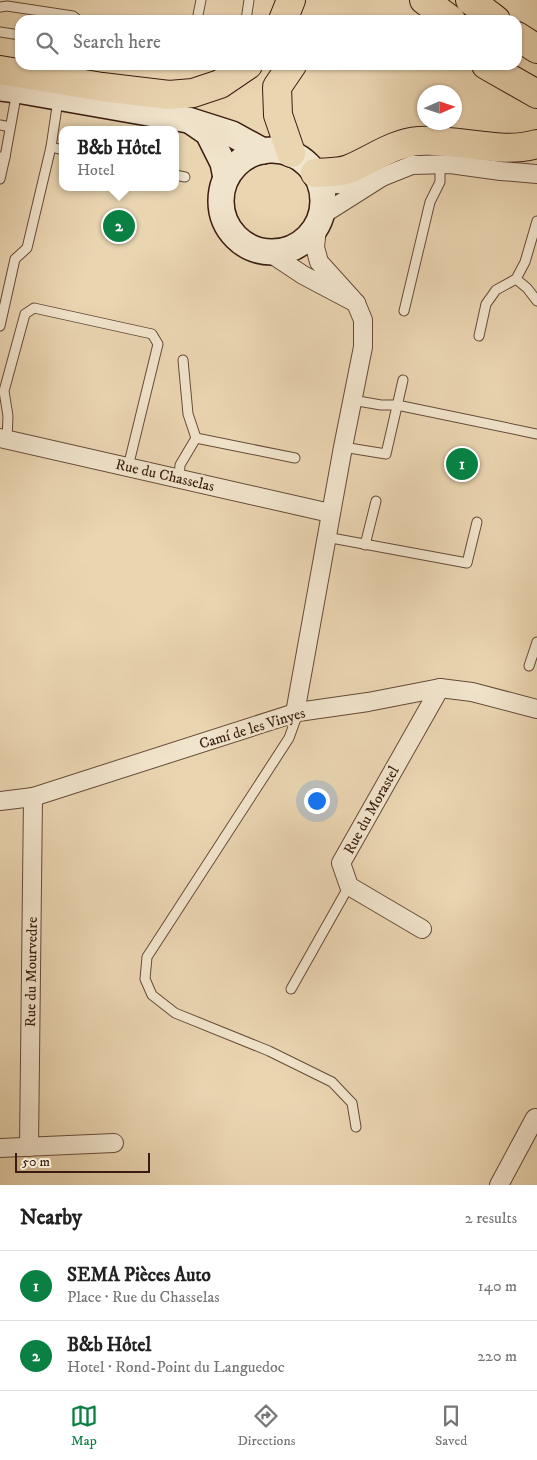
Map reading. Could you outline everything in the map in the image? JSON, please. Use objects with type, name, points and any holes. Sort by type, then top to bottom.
[{"type":"highway","points":[[284,15],[291,0]]},
{"type":"highway","points":[[424,0],[444,15]]},
{"type":"highway","points":[[470,0],[490,15]]},
{"type":"highway","points":[[522,39],[537,49]]},
{"type":"highway","points":[[522,69],[537,79]]},
{"type":"highway","points":[[4,82],[102,87],[169,95],[193,93],[220,84],[241,70]]},
{"type":"highway","points":[[289,70],[277,87],[278,115],[291,153]]},
{"type":"highway","points":[[495,70],[537,94]]},
{"type":"highway","points":[[318,179],[348,169],[382,151],[409,142],[454,142],[512,148],[537,144]]},
{"type":"main road","points":[[4,82],[58,97],[188,120],[232,134],[263,151]]},
{"type":"main road","points":[[188,120],[208,133],[222,163],[226,178]]},
{"type":"main road","points":[[277,150],[291,153],[305,162],[318,179],[324,200],[319,222],[308,239],[297,247],[284,252],[270,253],[254,250],[239,241],[228,228],[222,211],[221,194],[226,178],[236,165],[248,156],[263,151],[277,150]]},
{"type":"street","points":[[318,179],[350,183],[382,177],[412,165],[440,164],[501,172],[537,174]]},
{"type":"street","points":[[297,713],[330,513],[363,347],[363,320],[356,304],[319,262],[315,247],[319,222],[382,177]]},
{"type":"street","points":[[270,253],[303,275],[356,304]]},
{"type":"street","name":"Rue du Chasselas","points":[[4,439],[330,513]]},
{"type":"street","name":"Camí de les Vinyes","points":[[0,801],[33,797],[297,713],[440,688],[472,692],[537,709]]},
{"type":"street","name":"Rue du Morastel","points":[[349,886],[342,863],[440,688]]},
{"type":"street","name":"Rue du Mourvedre","points":[[29,1147],[33,797]]},
{"type":"street","points":[[349,886],[422,929]]},
{"type":"street","points":[[499,1185],[535,1118]]},
{"type":"street","points":[[0,1148],[114,1143]]},
{"type":"lane","points":[[198,15],[201,0]]},
{"type":"lane","points":[[247,15],[249,0]]},
{"type":"lane","points":[[0,7],[7,6],[66,15]]},
{"type":"lane","points":[[0,32],[15,34]]},
{"type":"lane","points":[[0,179],[2,157],[10,127],[4,82]]},
{"type":"lane","points":[[0,326],[15,259],[27,248],[51,147],[58,97]]},
{"type":"lane","points":[[0,125],[10,127]]},
{"type":"lane","points":[[51,147],[59,149]]},
{"type":"lane","points":[[404,311],[430,202],[440,182],[440,164]]},
{"type":"lane","points":[[179,176],[185,177]]},
{"type":"lane","points":[[479,336],[486,304],[496,290],[516,279],[525,262],[537,221]]},
{"type":"lane","points":[[516,279],[527,288],[537,302]]},
{"type":"lane","points":[[4,439],[8,416],[4,391],[25,314],[34,308],[152,334],[158,344],[128,467]]},
{"type":"lane","points":[[179,478],[180,466],[196,438],[188,414],[183,360]]},
{"type":"lane","points":[[343,447],[386,454],[403,380]]},
{"type":"lane","points":[[352,400],[381,405],[397,405],[537,434]]},
{"type":"lane","points":[[196,438],[295,458]]},
{"type":"lane","points":[[365,545],[376,501]]},
{"type":"lane","points":[[326,537],[467,563],[477,522]]},
{"type":"lane","points":[[529,666],[537,642]]},
{"type":"lane","points":[[297,713],[288,738],[147,957],[145,979],[152,995],[176,1014],[269,1050],[332,1082],[352,1103],[356,1127]]},
{"type":"lane","points":[[291,989],[349,886]]},
{"type":"place","name":"B&b Hôtel","points":[[119,226]]},
{"type":"place","name":"SEMA Pièces Auto","points":[[462,464]]}]
